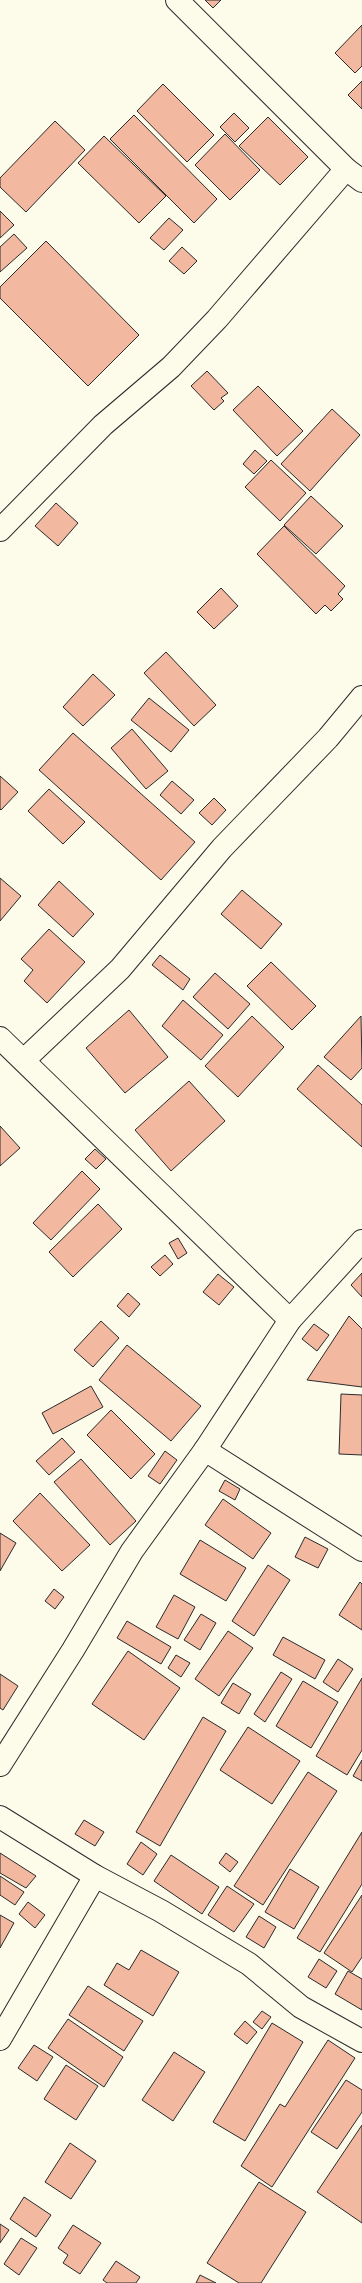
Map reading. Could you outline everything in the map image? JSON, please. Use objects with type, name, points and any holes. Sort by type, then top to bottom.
[{"type":"street","points":[[0,530],[103,425],[171,367],[354,175],[177,0]]},
{"type":"street","points":[[24,1060],[120,969],[222,848],[328,738],[362,697]]},
{"type":"street","points":[[0,1038],[290,1320]]},
{"type":"street","points":[[0,1765],[73,1650],[132,1551],[205,1450],[290,1320],[362,1241]]},
{"type":"street","points":[[205,1450],[362,1550]]},
{"type":"street","points":[[0,1817],[95,1876],[161,1912],[249,1964],[301,2007],[362,2041]]},
{"type":"street","points":[[0,2039],[95,1876]]},
{"type":"building","points":[[205,0],[221,0],[213,8]]},
{"type":"building","points":[[362,25],[362,66],[355,73],[335,53]]},
{"type":"building","points":[[362,81],[362,109],[348,95]]},
{"type":"building","points":[[163,84],[214,135],[187,162],[137,111]]},
{"type":"building","points":[[234,113],[249,128],[235,142],[220,127]]},
{"type":"building","points":[[134,115],[217,199],[194,223],[110,139]]},
{"type":"building","points":[[268,117],[308,157],[280,185],[239,146]]},
{"type":"building","points":[[55,121],[85,150],[26,212],[0,187],[0,178]]},
{"type":"building","points":[[225,134],[260,170],[230,200],[195,165]]},
{"type":"building","points":[[104,136],[166,196],[139,223],[78,163]]},
{"type":"building","points":[[0,211],[14,225],[0,238]]},
{"type":"building","points":[[169,218],[183,230],[164,250],[150,238]]},
{"type":"building","points":[[14,234],[27,248],[0,272],[0,247]]},
{"type":"building","points":[[46,241],[139,335],[88,386],[0,298],[0,287]]},
{"type":"building","points":[[182,247],[197,261],[184,274],[169,261]]},
{"type":"building","points":[[207,371],[228,393],[221,398],[224,401],[214,410],[191,386]]},
{"type":"building","points":[[258,386],[303,431],[277,456],[233,410]]},
{"type":"building","points":[[332,409],[360,435],[310,491],[281,464]]},
{"type":"building","points":[[255,450],[267,461],[254,474],[243,464]]},
{"type":"building","points":[[271,460],[306,493],[280,521],[245,487]]},
{"type":"building","points":[[311,496],[343,526],[316,554],[284,525]]},
{"type":"building","points":[[56,503],[78,523],[58,546],[35,526]]},
{"type":"building","points":[[284,526],[345,586],[338,594],[343,599],[331,611],[325,605],[316,614],[257,554]]},
{"type":"building","points":[[221,588],[238,606],[214,629],[197,612]]},
{"type":"building","points":[[166,652],[216,705],[194,726],[144,673]]},
{"type":"building","points":[[93,674],[115,695],[83,726],[63,707]]},
{"type":"building","points":[[149,698],[189,730],[171,752],[131,720]]},
{"type":"building","points":[[132,729],[168,771],[146,789],[111,748]]},
{"type":"building","points":[[73,733],[195,842],[161,880],[39,770]]},
{"type":"building","points":[[0,776],[18,792],[1,810],[0,809]]},
{"type":"building","points":[[172,781],[194,800],[181,814],[160,795]]},
{"type":"building","points":[[49,789],[85,822],[63,844],[28,811]]},
{"type":"building","points":[[214,798],[226,810],[212,825],[199,813]]},
{"type":"building","points":[[0,878],[21,896],[0,921]]},
{"type":"building","points":[[59,881],[94,914],[73,937],[38,905]]},
{"type":"building","points":[[242,890],[282,924],[261,949],[221,914]]},
{"type":"building","points":[[49,929],[85,962],[47,1003],[24,981],[33,970],[21,959]]},
{"type":"building","points":[[160,955],[190,979],[183,990],[152,965]]},
{"type":"building","points":[[271,962],[316,1006],[292,1030],[247,986]]},
{"type":"building","points":[[215,973],[250,1004],[228,1029],[193,997]]},
{"type":"building","points":[[183,1000],[223,1035],[201,1060],[162,1026]]},
{"type":"building","points":[[129,1010],[168,1057],[125,1093],[86,1048]]},
{"type":"building","points":[[252,1016],[284,1047],[238,1097],[205,1066]]},
{"type":"building","points":[[361,1016],[362,1068],[351,1080],[324,1057]]},
{"type":"building","points":[[318,1065],[362,1105],[362,1147],[297,1089]]},
{"type":"building","points":[[189,1081],[225,1121],[171,1171],[135,1130]]},
{"type":"building","points":[[0,1126],[20,1148],[0,1166]]},
{"type":"building","points":[[95,1149],[106,1159],[96,1169],[85,1159]]},
{"type":"building","points":[[82,1171],[100,1189],[51,1240],[33,1223]]},
{"type":"building","points":[[98,1204],[122,1229],[73,1277],[49,1252]]},
{"type":"building","points":[[178,1238],[187,1253],[178,1259],[169,1243]]},
{"type":"building","points":[[165,1255],[173,1264],[160,1276],[151,1267]]},
{"type":"building","points":[[362,1273],[362,1297],[351,1285]]},
{"type":"building","points":[[218,1274],[234,1287],[219,1305],[203,1292]]},
{"type":"building","points":[[128,1293],[140,1304],[129,1317],[117,1306]]},
{"type":"building","points":[[349,1316],[362,1329],[362,1387],[307,1380]]},
{"type":"building","points":[[101,1321],[119,1338],[93,1367],[74,1350]]},
{"type":"building","points":[[314,1324],[329,1335],[317,1351],[302,1339]]},
{"type":"building","points":[[127,1345],[201,1406],[171,1441],[99,1380]]},
{"type":"building","points":[[91,1386],[103,1407],[53,1434],[42,1413]]},
{"type":"building","points":[[341,1394],[362,1395],[362,1455],[339,1454]]},
{"type":"building","points":[[111,1410],[155,1454],[131,1479],[87,1435]]},
{"type":"building","points":[[62,1438],[75,1452],[49,1475],[36,1461]]},
{"type":"building","points":[[165,1451],[177,1460],[160,1484],[148,1476]]},
{"type":"building","points":[[81,1459],[136,1521],[110,1545],[54,1482]]},
{"type":"building","points":[[225,1480],[240,1489],[235,1500],[219,1491]]},
{"type":"building","points":[[40,1493],[90,1545],[62,1571],[13,1521]]},
{"type":"building","points":[[223,1499],[271,1533],[253,1559],[205,1525]]},
{"type":"building","points":[[0,1533],[16,1543],[0,1571]]},
{"type":"building","points":[[305,1537],[328,1549],[318,1568],[295,1557]]},
{"type":"building","points":[[200,1540],[246,1568],[226,1601],[180,1574]]},
{"type":"building","points":[[268,1565],[290,1580],[254,1636],[232,1621]]},
{"type":"building","points":[[360,1582],[362,1584],[362,1630],[339,1615]]},
{"type":"building","points":[[54,1589],[64,1597],[55,1609],[45,1601]]},
{"type":"building","points":[[174,1595],[195,1607],[178,1639],[156,1627]]},
{"type":"building","points":[[201,1614],[216,1623],[200,1650],[184,1640]]},
{"type":"building","points":[[127,1621],[171,1647],[161,1664],[117,1638]]},
{"type":"building","points":[[228,1631],[253,1648],[219,1696],[195,1679]]},
{"type":"building","points":[[283,1637],[325,1660],[315,1679],[273,1655]]},
{"type":"building","points":[[128,1651],[180,1688],[144,1740],[92,1704]]},
{"type":"building","points":[[176,1655],[190,1663],[181,1677],[168,1668]]},
{"type":"building","points":[[338,1659],[353,1669],[338,1692],[323,1682]]},
{"type":"building","points":[[281,1672],[292,1679],[265,1722],[254,1714]]},
{"type":"building","points":[[0,1674],[18,1686],[3,1710],[0,1708]]},
{"type":"building","points":[[362,1678],[362,1750],[347,1775],[316,1756]]},
{"type":"building","points":[[303,1681],[338,1702],[311,1748],[276,1726]]},
{"type":"building","points":[[233,1683],[251,1694],[239,1714],[221,1703]]},
{"type":"building","points":[[203,1717],[226,1731],[160,1846],[136,1832]]},
{"type":"building","points":[[248,1727],[300,1761],[272,1804],[220,1770]]},
{"type":"building","points":[[362,1760],[362,1781],[353,1776]]},
{"type":"building","points":[[308,1772],[337,1791],[263,1905],[234,1886]]},
{"type":"building","points":[[84,1820],[104,1832],[95,1846],[75,1834]]},
{"type":"building","points":[[362,1832],[362,1884],[320,1952],[297,1938]]},
{"type":"building","points":[[141,1842],[157,1854],[143,1875],[127,1864]]},
{"type":"building","points":[[0,1853],[36,1876],[26,1888],[0,1873]]},
{"type":"building","points":[[226,1853],[238,1862],[230,1872],[219,1863]]},
{"type":"building","points":[[171,1855],[219,1887],[202,1914],[154,1881]]},
{"type":"building","points":[[290,1869],[319,1887],[294,1929],[265,1912]]},
{"type":"building","points":[[0,1876],[24,1892],[15,1905],[0,1895]]},
{"type":"building","points":[[227,1886],[254,1904],[234,1932],[208,1915]]},
{"type":"building","points":[[362,1895],[362,1957],[352,1972],[324,1953]]},
{"type":"building","points":[[28,1902],[45,1915],[35,1928],[19,1914]]},
{"type":"building","points":[[0,1915],[14,1923],[0,1948]]},
{"type":"building","points":[[259,1916],[276,1927],[264,1948],[246,1937]]},
{"type":"building","points":[[141,1950],[179,1972],[153,2016],[104,1985],[117,1963],[129,1970]]},
{"type":"building","points":[[319,1959],[337,1971],[326,1988],[308,1977]]},
{"type":"building","points":[[348,1971],[362,1979],[362,2010],[335,1994]]},
{"type":"building","points":[[88,1986],[143,2021],[124,2051],[69,2015]]},
{"type":"building","points":[[262,2011],[271,2017],[262,2029],[253,2022]]},
{"type":"building","points":[[68,2019],[123,2057],[104,2087],[48,2048]]},
{"type":"building","points":[[245,2021],[257,2032],[247,2044],[234,2034]]},
{"type":"building","points":[[272,2023],[303,2042],[245,2141],[213,2122]]},
{"type":"building","points":[[328,2040],[355,2058],[272,2187],[241,2166],[280,2104],[285,2107]]},
{"type":"building","points":[[34,2045],[53,2057],[37,2081],[18,2068]]},
{"type":"building","points":[[174,2052],[205,2072],[173,2121],[142,2100]]},
{"type":"building","points":[[66,2065],[98,2086],[76,2120],[44,2099]]},
{"type":"building","points":[[346,2080],[362,2090],[362,2112],[337,2149],[311,2132]]},
{"type":"building","points":[[362,2125],[362,2223],[317,2192]]},
{"type":"building","points":[[70,2143],[96,2161],[71,2199],[45,2182]]},
{"type":"building","points":[[259,2182],[306,2212],[261,2283],[239,2283],[207,2263]]},
{"type":"building","points":[[24,2197],[51,2215],[36,2237],[10,2219]]},
{"type":"building","points":[[0,2224],[9,2230],[0,2243]]},
{"type":"building","points":[[73,2225],[101,2243],[80,2274],[63,2263],[68,2255],[58,2248]]},
{"type":"building","points":[[21,2238],[37,2248],[19,2275],[4,2264]]},
{"type":"building","points":[[116,2261],[140,2277],[136,2283],[107,2283],[103,2280]]},
{"type":"building","points":[[200,2275],[216,2283],[196,2283]]}]
